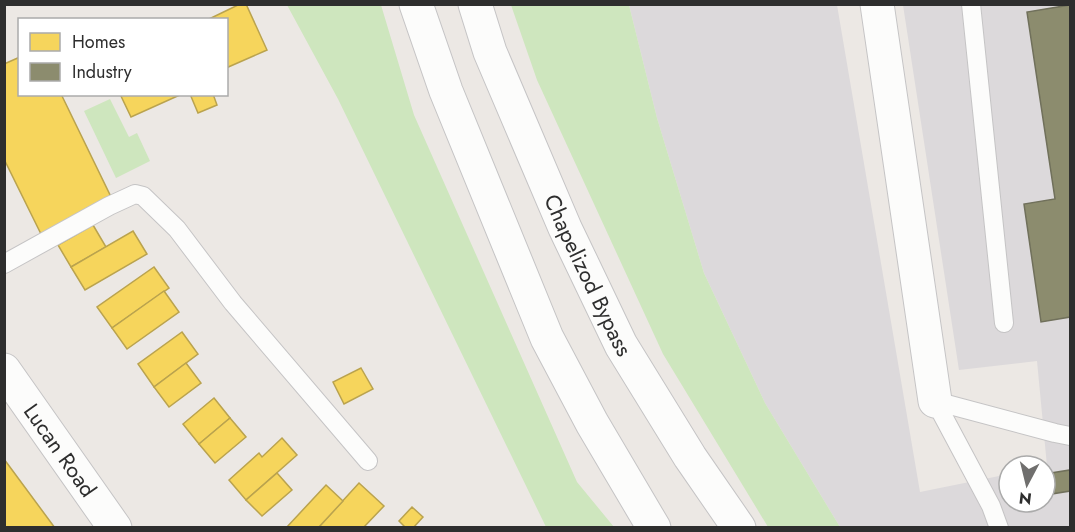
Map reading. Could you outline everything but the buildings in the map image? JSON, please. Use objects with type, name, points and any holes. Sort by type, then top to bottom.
[{"type":"main road","points":[[416,4],[446,91],[547,338],[592,423],[654,528]]},
{"type":"main road","name":"Chapelizod Bypass","points":[[475,4],[490,52],[565,228],[621,345],[690,457],[739,528]]},
{"type":"main road","points":[[877,4],[935,401]]},
{"type":"main road","name":"Lucan Road","points":[[4,370],[116,528]]},
{"type":"lane","points":[[971,4],[1004,322]]},
{"type":"lane","points":[[4,264],[109,206],[135,194],[143,196],[177,229],[233,303],[368,461]]},
{"type":"lane","points":[[935,401],[1071,436]]},
{"type":"lane","points":[[935,401],[992,506],[999,528]]},
{"type":"shaded area","points":[[629,5],[837,5],[920,492],[997,476],[997,514],[1057,514],[1057,454],[1046,454],[1037,361],[959,370],[903,5],[1070,5],[1070,527],[840,527],[765,403],[704,273],[657,118]]},
{"type":"green space","points":[[287,5],[381,5],[414,115],[577,482],[614,527],[546,527],[338,99]]},
{"type":"green space","points":[[511,5],[629,5],[657,118],[704,273],[765,403],[840,527],[768,527],[663,354],[537,80]]},
{"type":"green space","points":[[110,99],[129,137],[137,133],[150,161],[116,178],[84,111]]}]
